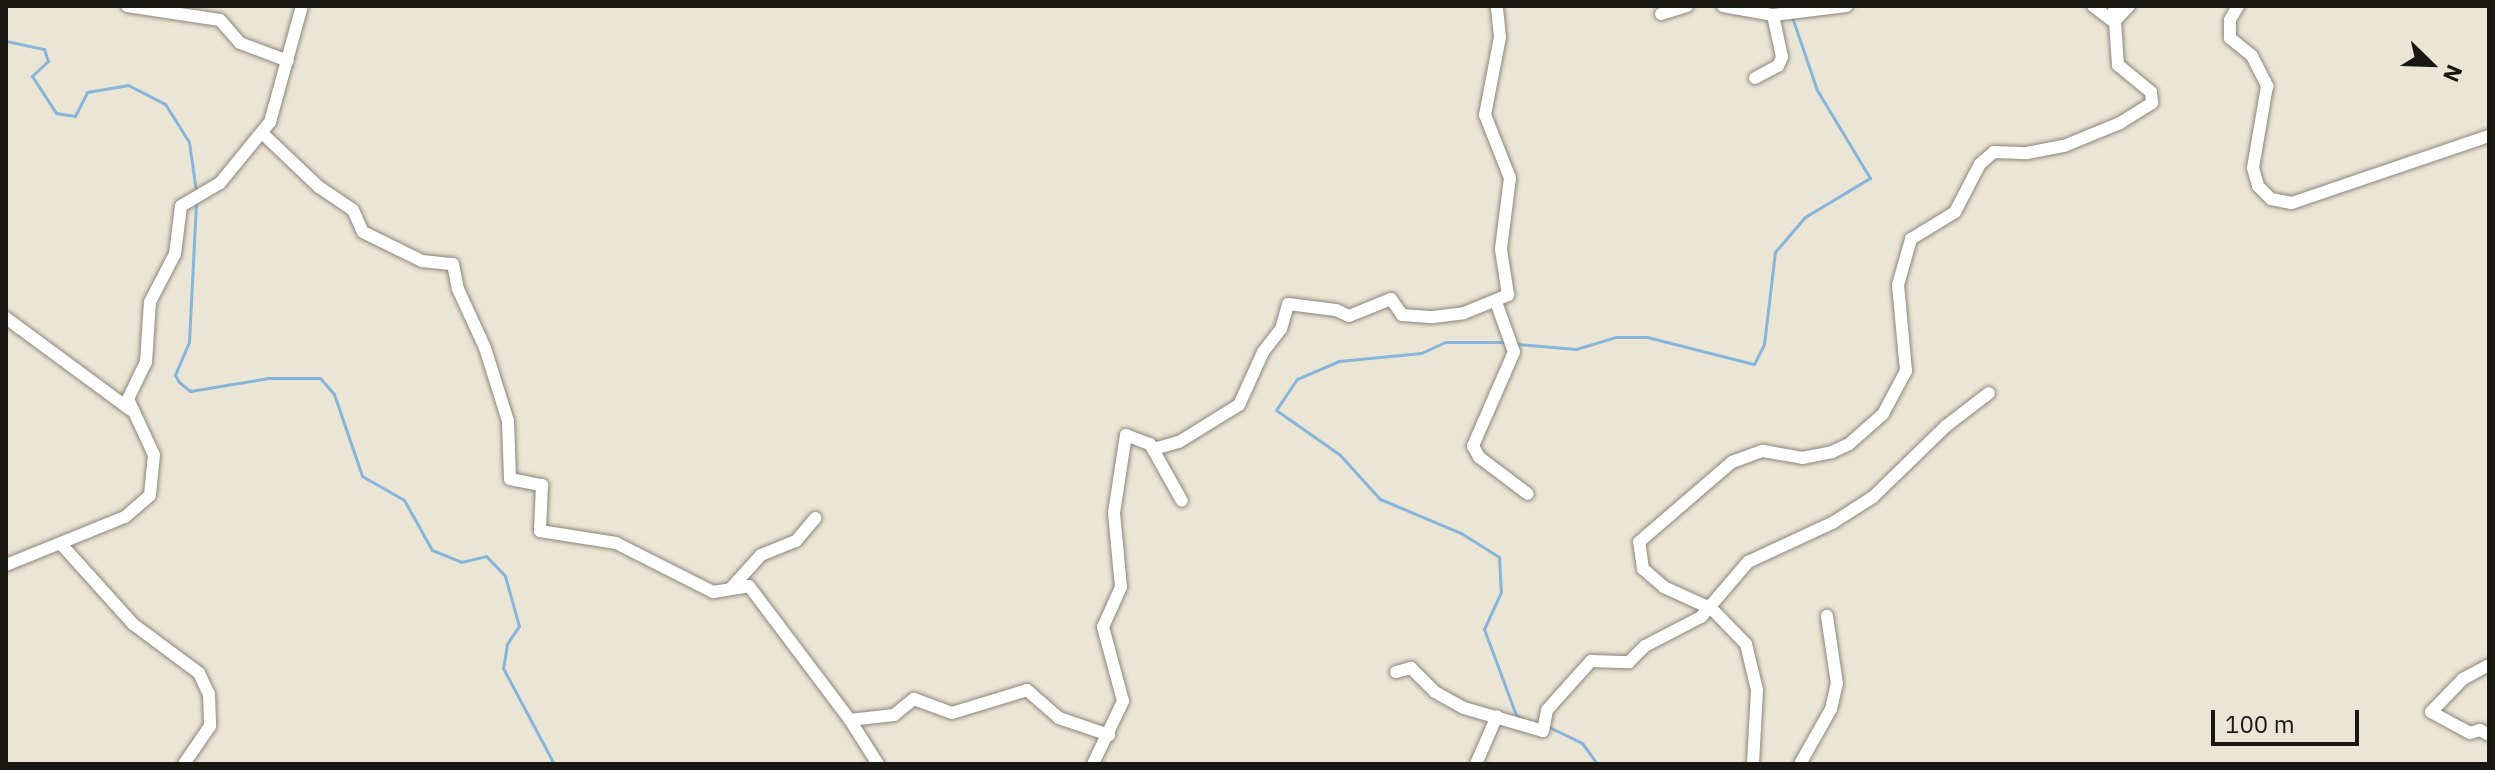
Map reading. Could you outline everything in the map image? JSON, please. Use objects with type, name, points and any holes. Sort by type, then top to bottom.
[{"type":"street","points":[[127,6],[220,20],[240,43],[288,61]]},
{"type":"street","points":[[131,410],[131,389],[146,362],[150,302],[175,254],[179,209],[203,195],[262,133],[276,106],[302,6]]},
{"type":"street","points":[[1154,449],[1179,442],[1239,405],[1263,352],[1281,329],[1288,304],[1336,310],[1349,316],[1392,299],[1402,315],[1433,317],[1496,302],[1509,293],[1501,249],[1510,178],[1485,115],[1500,37],[1497,6]]},
{"type":"street","points":[[1661,14],[1687,6]]},
{"type":"street","points":[[1723,6],[1773,15],[1846,6]]},
{"type":"street","points":[[2093,6],[2114,22]]},
{"type":"street","points":[[1753,764],[1757,690],[1751,660],[1739,633],[1712,609],[1664,587],[1643,569],[1638,546],[1645,534],[1742,457],[1763,451],[1811,457],[1849,444],[1869,429],[1906,371],[1898,285],[1911,239],[1955,212],[1980,164],[1994,152],[2027,153],[2064,146],[2136,114],[2152,103],[2153,96],[2121,70],[2114,6]]},
{"type":"street","points":[[2114,22],[2129,6]]},
{"type":"street","points":[[2238,6],[2230,20],[2230,38],[2247,50],[2267,86],[2253,168],[2258,186],[2271,199],[2292,203],[2489,136]]},
{"type":"street","points":[[1755,78],[1778,66],[1782,57],[1773,15]]},
{"type":"street","points":[[262,133],[319,187],[353,210],[367,235],[422,261],[453,264],[508,421],[510,479],[541,483],[540,531],[616,543],[698,587],[730,589],[743,583],[754,591],[850,720],[878,764]]},
{"type":"street","points":[[1496,302],[1514,352],[1473,446],[1479,457],[1528,494]]},
{"type":"street","points":[[6,318],[131,410],[145,428],[154,455],[150,495],[125,517],[6,565]]},
{"type":"street","points":[[1396,672],[1411,668],[1448,699],[1543,731],[1547,710],[1591,661],[1629,662],[1645,646],[1712,609],[1732,575],[1748,562],[1834,522],[1873,497],[1946,426],[1989,393]]},
{"type":"street","points":[[1093,764],[1123,701],[1103,627],[1122,577],[1114,513],[1118,463],[1129,434],[1154,449],[1182,501]]},
{"type":"street","points":[[730,589],[738,565],[796,541],[815,518]]},
{"type":"street","points":[[61,544],[133,624],[176,653],[204,682],[210,726],[184,764]]},
{"type":"street","points":[[1800,764],[1831,709],[1837,684],[1827,616]]},
{"type":"street","points":[[2489,665],[2463,679],[2431,712],[2460,729],[2489,735]]},
{"type":"street","points":[[850,720],[894,715],[914,699],[952,713],[1027,690],[1059,718],[1109,735]]},
{"type":"street","points":[[1476,764],[1497,716]]},
{"type":"waterway","points":[[1517,344],[1576,349],[1616,337],[1647,337],[1754,364],[1764,344],[1775,252],[1805,217],[1870,178],[1817,90],[1792,17]]},
{"type":"waterway","points":[[6,41],[44,49],[48,61],[32,76],[56,113],[75,116],[87,92],[128,85],[165,104],[189,142],[196,191]]},
{"type":"waterway","points":[[196,203],[189,342],[175,375],[179,382],[190,391],[269,378],[320,378],[334,394],[362,476],[404,500],[432,550],[461,562],[486,556],[505,576],[519,626],[507,644],[503,668],[554,764]]},
{"type":"waterway","points":[[1506,342],[1445,342],[1421,353],[1339,361],[1297,379],[1276,410],[1340,455],[1380,499],[1461,533],[1499,557],[1501,592],[1484,629],[1516,715],[1523,719]]},
{"type":"waterway","points":[[1549,727],[1582,743],[1597,764]]}]
